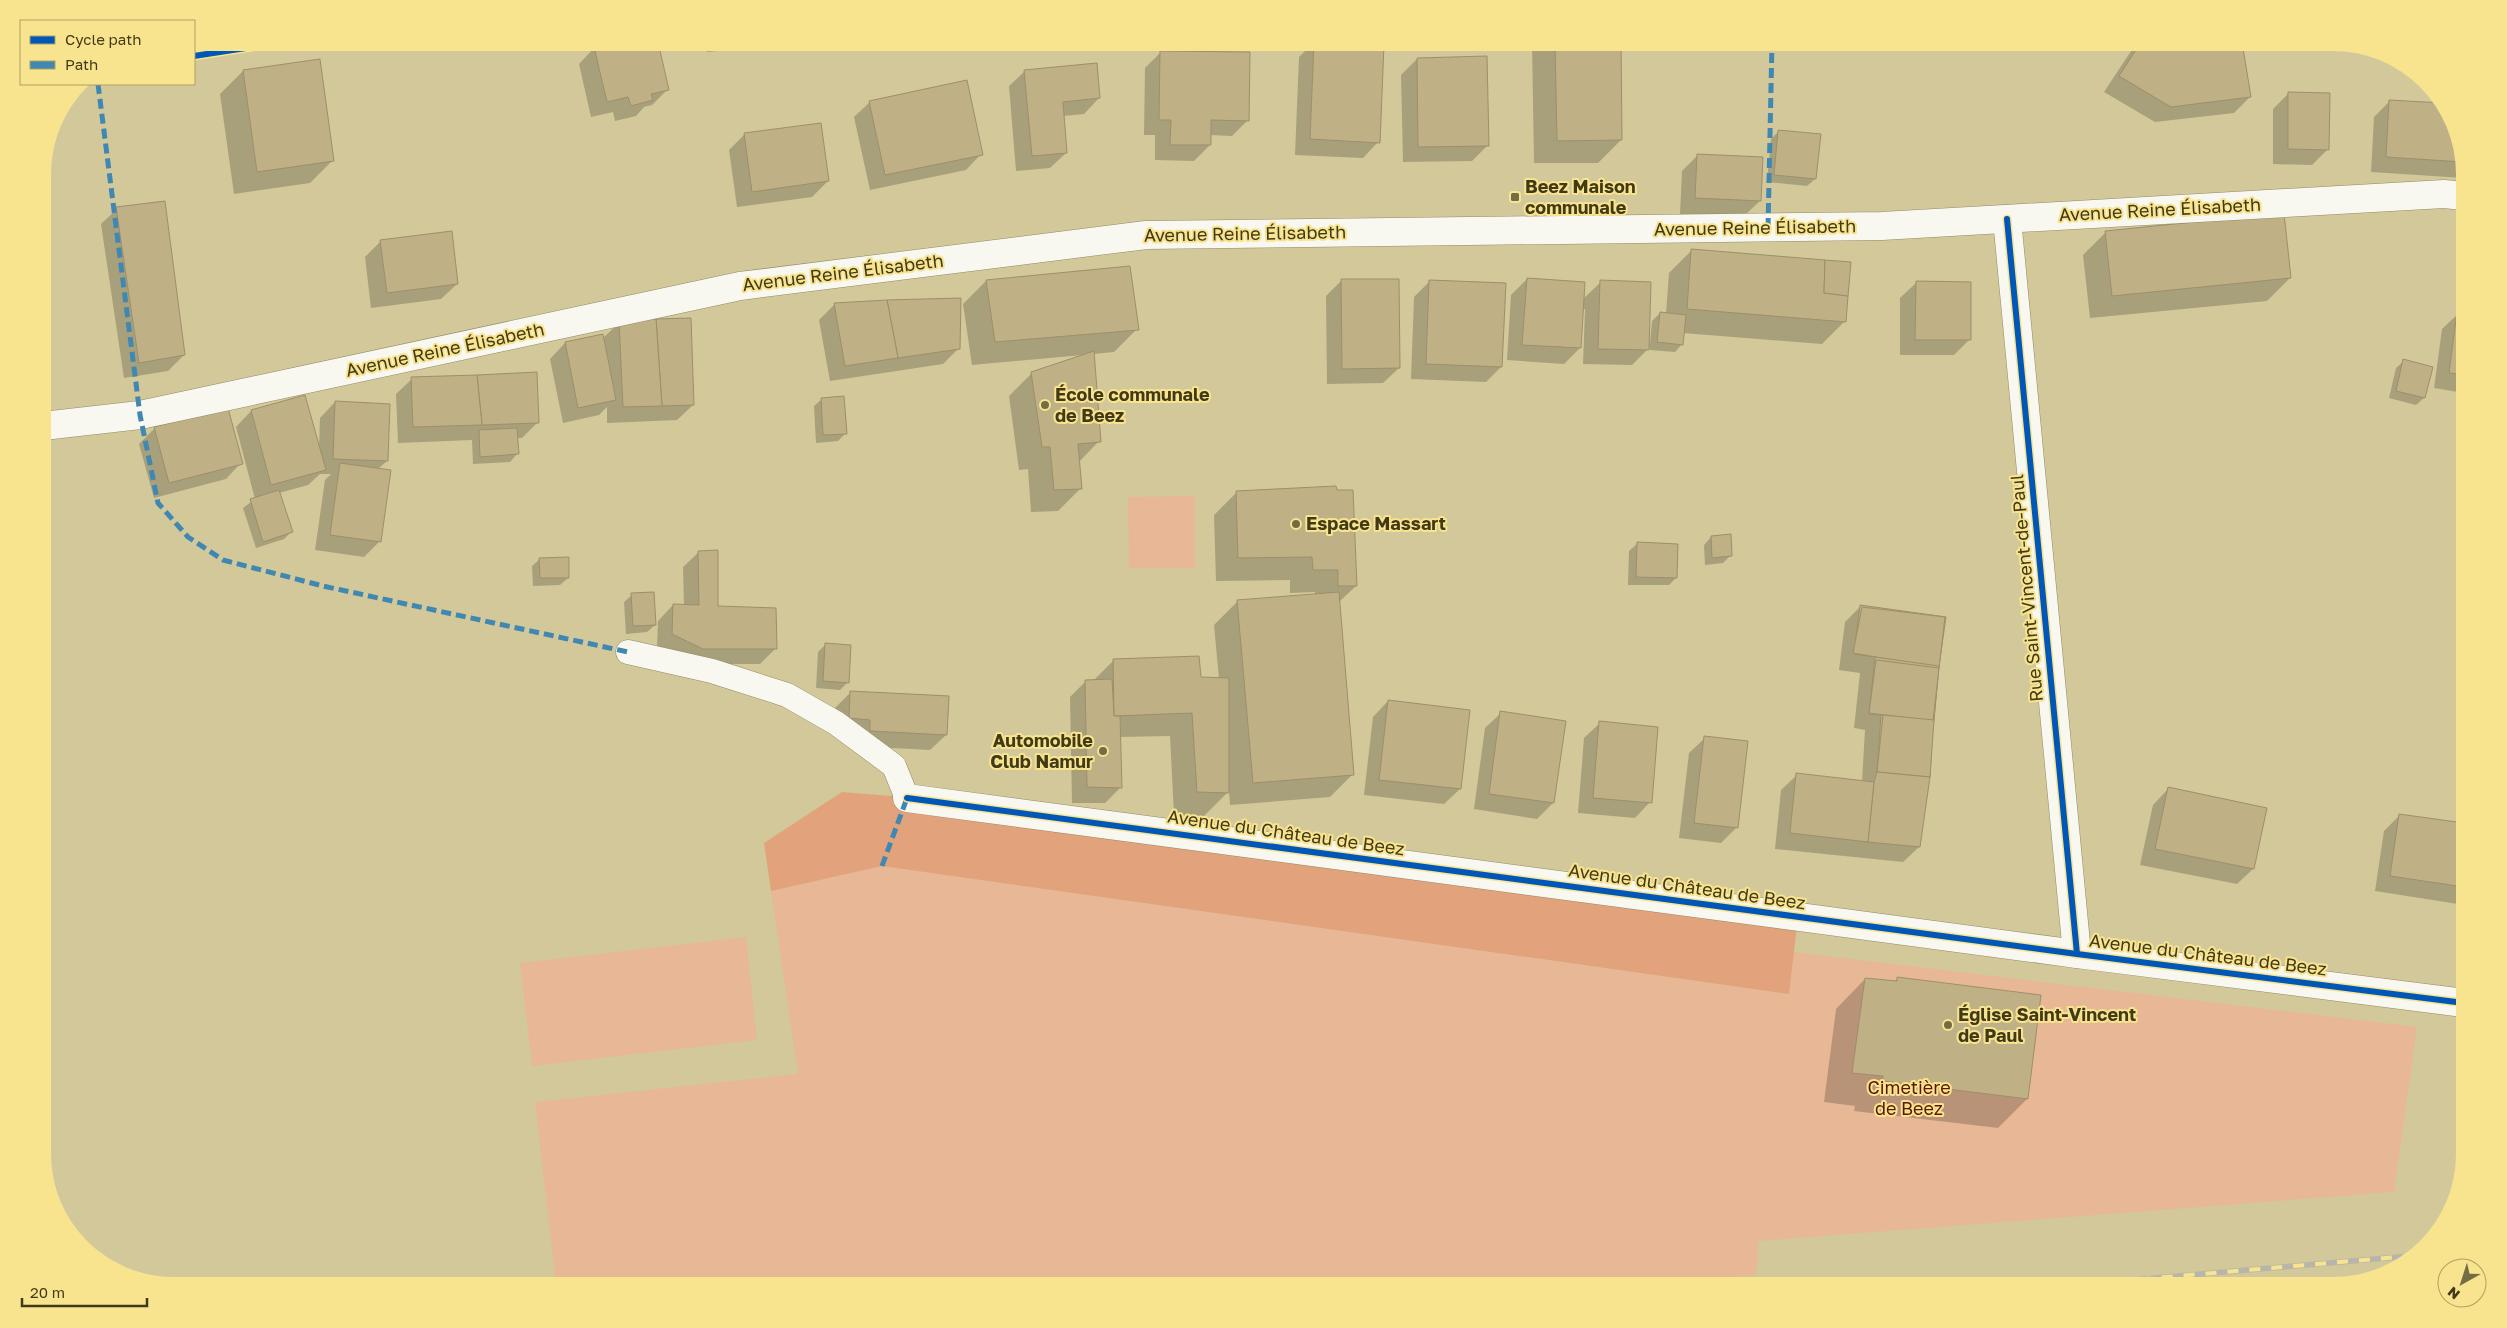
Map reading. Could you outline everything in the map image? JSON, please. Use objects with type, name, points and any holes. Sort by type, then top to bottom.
[{"type":"main road","name":"Avenue Reine Élisabeth","points":[[52,425],[140,415],[740,286],[1146,235],[1882,226],[2434,195],[2455,196]]},
{"type":"main road","name":"Rue Saint-Vincent-de-Paul","points":[[2007,219],[2077,954]]},
{"type":"main road","name":"Avenue du Château de Beez","points":[[907,798],[2077,954],[2456,1002]]},
{"type":"lane","points":[[628,652],[712,671],[787,695],[836,723],[894,766],[907,798]]},
{"type":"green space","points":[[1195,496],[1195,568],[1129,568],[1128,497]]},
{"type":"green space","name":"Cimetière de Beez","points":[[882,866],[1788,994],[1794,952],[2417,1027],[2394,1192],[1759,1241],[1756,1275],[1734,1277],[555,1277],[535,1102],[798,1074],[771,891]]},
{"type":"green space","points":[[746,937],[757,1040],[532,1066],[520,963]]},
{"type":"shaded area","points":[[842,792],[891,796],[1798,917],[1789,994],[882,866],[771,891],[764,843]]},
{"type":"building","points":[[1314,51],[1384,51],[1380,143],[1310,139]]},
{"type":"building","points":[[1555,51],[1621,51],[1622,140],[1557,141]]},
{"type":"building","points":[[2135,51],[2243,51],[2251,97],[2171,107],[2119,76]]},
{"type":"building","points":[[595,52],[660,52],[669,90],[651,94],[653,100],[631,106],[628,97],[607,102]]},
{"type":"building","points":[[1160,52],[1250,52],[1249,121],[1211,120],[1211,145],[1170,145],[1171,120],[1159,120]]},
{"type":"building","points":[[1487,56],[1489,146],[1418,147],[1417,58]]},
{"type":"building","points":[[320,59],[334,161],[257,172],[243,70]]},
{"type":"building","points":[[1097,63],[1100,98],[1063,102],[1067,153],[1032,156],[1024,70]]},
{"type":"building","points":[[967,80],[983,155],[885,175],[869,101]]},
{"type":"building","points":[[2288,92],[2330,93],[2329,150],[2288,149]]},
{"type":"building","points":[[2389,100],[2432,102],[2449,134],[2454,161],[2386,157]]},
{"type":"building","points":[[821,123],[829,181],[752,192],[744,133]]},
{"type":"building","points":[[1778,130],[1821,134],[1816,179],[1774,175]]},
{"type":"building","points":[[1697,154],[1763,157],[1761,201],[1695,198]]},
{"type":"building","points":[[165,201],[185,355],[139,363],[116,207]]},
{"type":"building","points":[[2284,213],[2291,278],[2112,296],[2105,231]]},
{"type":"building","points":[[452,231],[458,284],[387,293],[380,240]]},
{"type":"building","points":[[1691,249],[1825,260],[1824,293],[1848,296],[1846,322],[1687,309]]},
{"type":"building","points":[[1825,260],[1851,262],[1848,296],[1824,293]]},
{"type":"building","points":[[1130,266],[1139,330],[995,342],[986,280]]},
{"type":"building","points":[[1527,278],[1585,282],[1581,348],[1522,345]]},
{"type":"building","points":[[1341,279],[1399,279],[1400,368],[1342,369]]},
{"type":"building","points":[[1429,280],[1506,283],[1502,367],[1426,364]]},
{"type":"building","points":[[1600,280],[1651,282],[1649,350],[1598,349]]},
{"type":"building","points":[[1916,281],[1971,282],[1971,340],[1915,340]]},
{"type":"building","points":[[961,298],[960,349],[898,358],[887,300]]},
{"type":"building","points":[[887,300],[898,358],[845,366],[834,303]]},
{"type":"building","points":[[1660,312],[1686,315],[1683,345],[1657,342]]},
{"type":"building","points":[[691,318],[694,405],[662,406],[656,319]]},
{"type":"building","points":[[656,319],[662,406],[623,407],[619,321]]},
{"type":"building","points":[[2455,326],[2455,374],[2449,373]]},
{"type":"building","points":[[603,334],[616,400],[578,408],[565,342]]},
{"type":"building","points":[[1094,351],[1101,442],[1078,444],[1082,489],[1054,490],[1050,447],[1042,447],[1031,372]]},
{"type":"building","points":[[2403,359],[2433,367],[2425,398],[2396,391]]},
{"type":"building","points":[[537,372],[539,423],[482,425],[477,375]]},
{"type":"building","points":[[477,375],[482,425],[413,427],[411,377]]},
{"type":"building","points":[[305,395],[326,470],[271,485],[251,410]]},
{"type":"building","points":[[844,396],[847,434],[823,435],[821,398]]},
{"type":"building","points":[[335,401],[390,404],[388,461],[333,459]]},
{"type":"building","points":[[228,408],[243,464],[169,483],[154,427]]},
{"type":"building","points":[[517,428],[519,454],[480,457],[479,430]]},
{"type":"building","points":[[340,463],[391,470],[381,542],[330,535]]},
{"type":"building","name":"Espace Massart","points":[[1336,486],[1337,490],[1353,490],[1357,586],[1338,586],[1338,570],[1313,570],[1312,557],[1238,558],[1236,491]]},
{"type":"building","points":[[279,490],[293,532],[263,542],[250,499]]},
{"type":"building","points":[[1731,534],[1732,556],[1712,558],[1711,536]]},
{"type":"building","points":[[1637,542],[1678,544],[1677,578],[1636,577]]},
{"type":"building","points":[[718,550],[718,606],[776,608],[777,649],[703,649],[672,634],[673,604],[699,605],[698,551]]},
{"type":"building","points":[[569,557],[569,578],[540,578],[539,558]]},
{"type":"building","points":[[654,592],[656,625],[633,626],[631,593]]},
{"type":"building","points":[[1339,592],[1354,775],[1253,783],[1237,600]]},
{"type":"building","points":[[1860,605],[1946,617],[1939,666],[1854,654]]},
{"type":"building","points":[[1862,607],[1945,617],[1939,668],[1853,653]]},
{"type":"building","points":[[825,643],[851,645],[849,683],[823,681]]},
{"type":"building","points":[[1199,656],[1201,677],[1229,678],[1229,793],[1197,792],[1192,713],[1114,716],[1113,659]]},
{"type":"building","points":[[1875,657],[1939,666],[1934,720],[1869,714]]},
{"type":"building","points":[[1876,660],[1939,668],[1933,721],[1869,713]]},
{"type":"building","name":"Automobile Club Namur","points":[[1112,679],[1114,716],[1120,716],[1122,788],[1087,787],[1085,680]]},
{"type":"building","points":[[850,691],[949,696],[947,735],[870,731],[870,720],[849,718]]},
{"type":"building","points":[[1388,700],[1470,710],[1461,789],[1379,780]]},
{"type":"building","points":[[1500,711],[1566,721],[1554,803],[1489,794]]},
{"type":"building","points":[[1881,715],[1933,721],[1930,777],[1877,772]]},
{"type":"building","points":[[1883,715],[1934,720],[1930,777],[1877,772]]},
{"type":"building","points":[[1599,721],[1658,727],[1652,803],[1593,798]]},
{"type":"building","points":[[1704,736],[1748,741],[1738,828],[1694,823]]},
{"type":"building","points":[[1877,772],[1930,777],[1920,847],[1868,842],[1874,782]]},
{"type":"building","points":[[1796,773],[1874,782],[1868,842],[1790,833]]},
{"type":"building","points":[[2168,787],[2267,808],[2254,869],[2155,849]]},
{"type":"building","points":[[2399,814],[2456,822],[2456,886],[2390,876]]},
{"type":"building","name":"Église Saint-Vincent de Paul","points":[[1897,977],[2041,995],[2028,1099],[1883,1081],[1883,1076],[1852,1073],[1865,978],[1897,981]]},
{"type":"railway","points":[[2167,1277],[2399,1257]]},
{"type":"marked path","points":[[1768,228],[1772,51]]},
{"type":"marked path","points":[[98,85],[140,415],[158,503],[188,537],[223,560],[323,586],[628,652]]},
{"type":"marked path","points":[[882,866],[907,798]]},
{"type":"cycle path","points":[[195,56],[220,52]]},
{"type":"cycle path","points":[[2007,219],[2077,954]]},
{"type":"cycle path","points":[[907,798],[2077,954],[2456,1002]]},
{"type":"place","name":"Beez Maison communale","points":[[1515,197]]},
{"type":"place","name":"École communale de Beez","points":[[1045,405]]},
{"type":"place","name":"Espace Massart","points":[[1296,524]]},
{"type":"place","name":"Automobile Club Namur","points":[[1103,751]]},
{"type":"place","name":"Église Saint-Vincent de Paul","points":[[1948,1025]]}]
